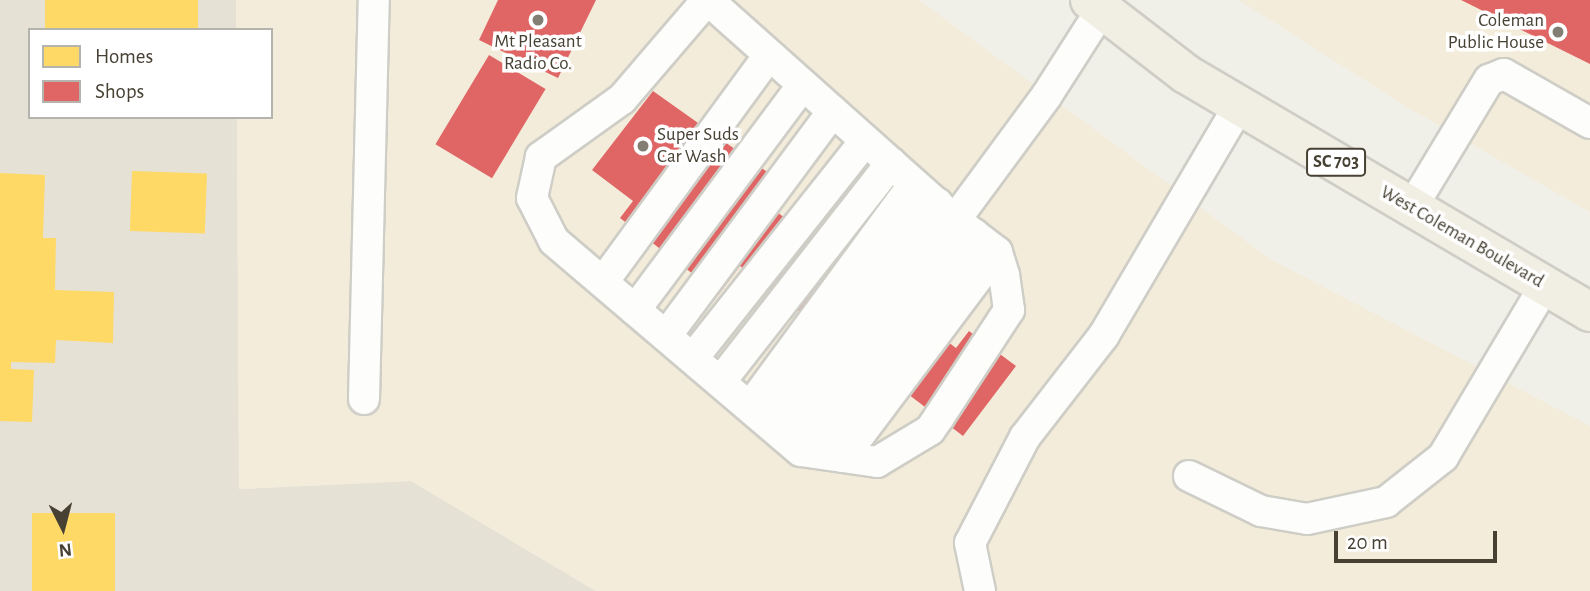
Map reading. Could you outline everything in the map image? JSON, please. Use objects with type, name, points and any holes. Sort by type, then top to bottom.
[{"type":"main road","name":"West Coleman Boulevard","points":[[1096,5],[1185,74],[1590,311]]},
{"type":"lane","points":[[364,399],[374,0]]},
{"type":"lane","points":[[708,0],[769,55],[864,142],[966,227],[1009,310],[934,424],[877,462],[794,437],[720,382],[554,241],[532,198],[541,157],[622,99],[708,0]]},
{"type":"lane","points":[[794,437],[966,227],[1047,95],[1096,5]]},
{"type":"lane","points":[[603,282],[769,55]]},
{"type":"lane","points":[[1412,207],[1489,80],[1503,74],[1590,123]]},
{"type":"lane","points":[[635,310],[803,85]]},
{"type":"lane","points":[[980,591],[970,543],[1025,437],[1104,335],[1239,106]]},
{"type":"lane","points":[[666,336],[833,111]]},
{"type":"lane","points":[[693,358],[864,142]]},
{"type":"lane","points":[[720,382],[891,163]]},
{"type":"lane","points":[[794,437],[914,184]]},
{"type":"lane","points":[[794,437],[966,227]]},
{"type":"lane","points":[[1189,476],[1261,511],[1307,519],[1386,502],[1443,457],[1545,285]]},
{"type":"shaded area","points":[[0,0],[236,0],[236,28],[28,28],[28,119],[237,119],[239,489],[411,481],[596,591],[0,591]]},
{"type":"shaded area","points":[[236,0],[919,0],[1270,259],[1590,426],[1590,591],[596,591],[411,481],[239,489],[237,119],[273,119],[273,28],[236,28]]},
{"type":"shaded area","points":[[1239,0],[1590,0],[1590,212],[1407,107]]},
{"type":"building: Homes","points":[[45,0],[198,0],[198,28],[45,28]]},
{"type":"building: Homes","points":[[132,171],[207,174],[205,234],[130,231]]},
{"type":"building: Homes","points":[[0,173],[45,175],[43,238],[56,238],[55,290],[114,292],[113,343],[56,340],[55,363],[11,362],[11,369],[34,370],[32,422],[0,421]]},
{"type":"building: Homes","points":[[32,513],[115,513],[115,591],[32,591]]},
{"type":"building: Shops","name":"Mt Pleasant Radio Co.","points":[[498,0],[596,0],[558,78],[479,40]]},
{"type":"building: Shops","name":"Coleman Public House","points":[[1461,0],[1590,0],[1590,64]]},
{"type":"building: Shops","points":[[489,55],[546,89],[492,178],[435,144]]},
{"type":"building: Shops","points":[[653,91],[794,191],[777,212],[956,348],[969,331],[1016,366],[963,436],[740,266],[719,294],[620,218],[633,201],[592,170]]},
{"type":"place","name":"Mt Pleasant Radio Co.","points":[[538,20]]},
{"type":"place","name":"Coleman Public House","points":[[1558,32]]},
{"type":"place","name":"Super Suds Car Wash","points":[[643,146]]}]
